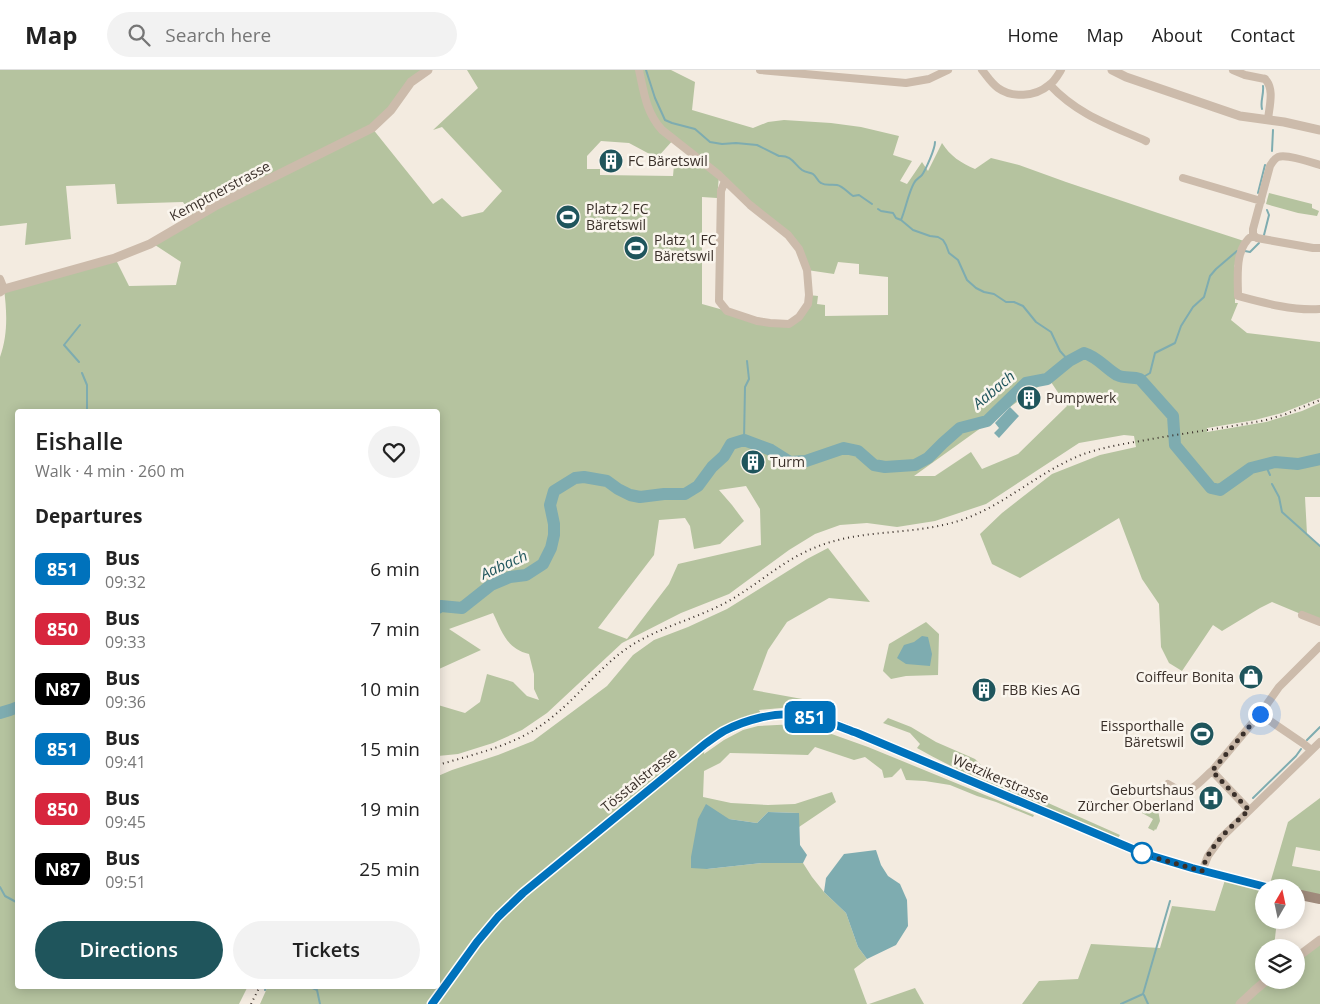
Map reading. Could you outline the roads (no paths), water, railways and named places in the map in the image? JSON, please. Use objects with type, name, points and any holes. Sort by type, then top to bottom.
[{"type":"main road","name":"Wetzikerstrasse","points":[[723,732],[741,724],[782,715],[816,718],[857,733],[1142,853],[1255,884]]},
{"type":"main road","name":"Tösstalstrasse","points":[[432,1004],[477,942],[498,917],[523,893],[705,744],[723,732]]},
{"type":"main road","points":[[1305,896],[1320,899]]},
{"type":"street","name":"Kemptnerstrasse","points":[[2,290],[115,258],[157,241],[216,206],[372,128],[391,110],[411,82],[428,70]]},
{"type":"street","points":[[639,70],[647,104],[654,121],[662,130],[700,159],[725,181],[750,205],[788,235],[799,249],[807,270],[809,282],[808,304],[799,317],[789,324],[770,324],[757,321],[727,311],[719,301],[721,191],[725,181]]},
{"type":"street","points":[[760,70],[906,84],[929,80],[948,70]]},
{"type":"street","points":[[982,70],[999,89],[1014,95],[1038,92],[1050,85],[1062,70]]},
{"type":"street","points":[[1112,70],[1126,77],[1227,112],[1254,119],[1284,122],[1320,130]]},
{"type":"street","points":[[1233,70],[1265,79],[1269,83],[1271,90],[1268,120]]},
{"type":"street","points":[[1265,79],[1267,70]]},
{"type":"street","points":[[1050,85],[1070,105],[1078,110],[1146,141]]},
{"type":"street","points":[[1253,235],[1270,166],[1274,160],[1279,156],[1320,165]]},
{"type":"street","points":[[1183,178],[1262,201]]},
{"type":"street","points":[[1253,235],[1257,238],[1320,248]]},
{"type":"street","points":[[1253,235],[1248,238],[1239,258],[1237,274],[1238,296],[1311,311],[1320,309]]},
{"type":"street","points":[[0,279],[2,290]]},
{"type":"street","points":[[1302,615],[1320,622]]},
{"type":"street","points":[[1168,784],[1186,792],[1212,771],[1260,714],[1279,687],[1320,646]]},
{"type":"street","points":[[1260,714],[1311,750]]},
{"type":"street","points":[[1202,871],[1208,856],[1217,844],[1249,810],[1320,742]]},
{"type":"street","points":[[1212,771],[1249,810]]},
{"type":"street","points":[[1305,951],[1320,940]]},
{"type":"street","points":[[1240,1004],[1256,989]]},
{"type":"water","points":[[1010,407],[1019,416],[999,438],[994,433],[999,428],[995,423]]},
{"type":"water","points":[[922,636],[928,637],[932,654],[930,666],[906,664],[897,658],[904,645],[914,642]]},
{"type":"water","points":[[706,804],[729,819],[757,823],[768,812],[799,813],[800,845],[807,855],[803,863],[762,863],[707,869],[691,868],[691,857],[698,819]]},
{"type":"water","points":[[876,850],[881,865],[888,876],[900,884],[907,900],[908,926],[896,945],[867,959],[858,947],[846,913],[824,892],[826,878],[844,854]]},
{"type":"waterway","points":[[646,70],[655,98],[665,120],[695,129],[710,142],[757,145],[779,156],[787,157],[805,172],[813,174],[821,183],[839,186],[853,196],[859,195],[872,204]]},
{"type":"waterway","points":[[1262,109],[1263,86]]},
{"type":"waterway","points":[[1272,151],[1273,130]]},
{"type":"waterway","points":[[901,220],[912,187],[926,168],[935,142]]},
{"type":"waterway","points":[[1258,193],[1265,165]]},
{"type":"waterway","points":[[878,209],[893,213],[896,218],[913,230],[943,240],[949,253],[958,260],[967,280],[984,292],[994,294],[1006,302],[1014,302],[1023,306],[1036,322],[1051,332],[1060,351],[1069,361]]},
{"type":"waterway","points":[[1264,235],[1269,215],[1267,210]]},
{"type":"waterway","points":[[1245,251],[1250,252],[1259,243]]},
{"type":"waterway","points":[[1140,379],[1150,373],[1155,353],[1175,343],[1181,326],[1193,307],[1204,297],[1210,276],[1237,251]]},
{"type":"waterway","points":[[79,362],[64,345],[80,325]]},
{"type":"waterway","name":"Aabach","points":[[440,607],[462,608],[491,585],[510,577],[526,575],[543,564],[551,548],[554,535],[550,505],[554,491],[575,478],[584,477],[607,481],[630,495],[640,497],[685,494],[698,486],[712,467],[724,456],[731,444],[744,440],[771,450],[790,462],[806,461],[844,448],[858,451],[874,465],[885,467],[915,465],[928,458],[960,428],[987,421],[1026,383],[1047,379],[1069,361],[1084,353],[1093,357],[1117,375],[1140,379],[1173,416],[1175,445],[1211,488],[1220,490],[1251,468],[1275,462],[1298,464],[1320,459]]},
{"type":"waterway","points":[[744,440],[745,387],[749,379],[747,361]]},
{"type":"waterway","points":[[82,373],[87,385],[87,409]]},
{"type":"waterway","points":[[1265,464],[1270,475]]},
{"type":"waterway","points":[[1272,484],[1279,497],[1282,512],[1320,546]]},
{"type":"waterway","points":[[0,713],[15,708]]},
{"type":"waterway","points":[[1307,740],[1320,727]]},
{"type":"waterway","points":[[1253,798],[1301,749]]},
{"type":"waterway","points":[[0,887],[5,896],[15,901]]},
{"type":"waterway","points":[[1121,1004],[1143,994],[1170,901]]},
{"type":"waterway","points":[[315,989],[317,990],[320,1004]]},
{"type":"waterway","points":[[1144,995],[1148,1004]]},
{"type":"railway","points":[[440,764],[483,752],[525,735],[561,710],[606,665],[626,649],[650,635],[725,603],[803,553],[822,545],[841,539],[916,530],[955,522],[988,509],[1049,471],[1081,455],[1128,443],[1266,420],[1320,400]]},
{"type":"railway","points":[[251,1004],[258,989]]},
{"type":"place","name":"FC Bäretswil","points":[[611,161]]},
{"type":"place","name":"Platz 2 FC Bäretswil","points":[[568,217]]},
{"type":"place","name":"Platz 1 FC Bäretswil","points":[[636,248]]},
{"type":"place","name":"Pumpwerk","points":[[1029,398]]},
{"type":"place","name":"Turm","points":[[753,462]]},
{"type":"place","name":"Coiffeur Bonita","points":[[1251,677]]},
{"type":"place","name":"FBB Kies AG","points":[[984,690]]},
{"type":"place","name":"Eissporthalle Bäretswil","points":[[1202,734]]},
{"type":"place","name":"Geburtshaus Zürcher Oberland","points":[[1211,798]]}]
